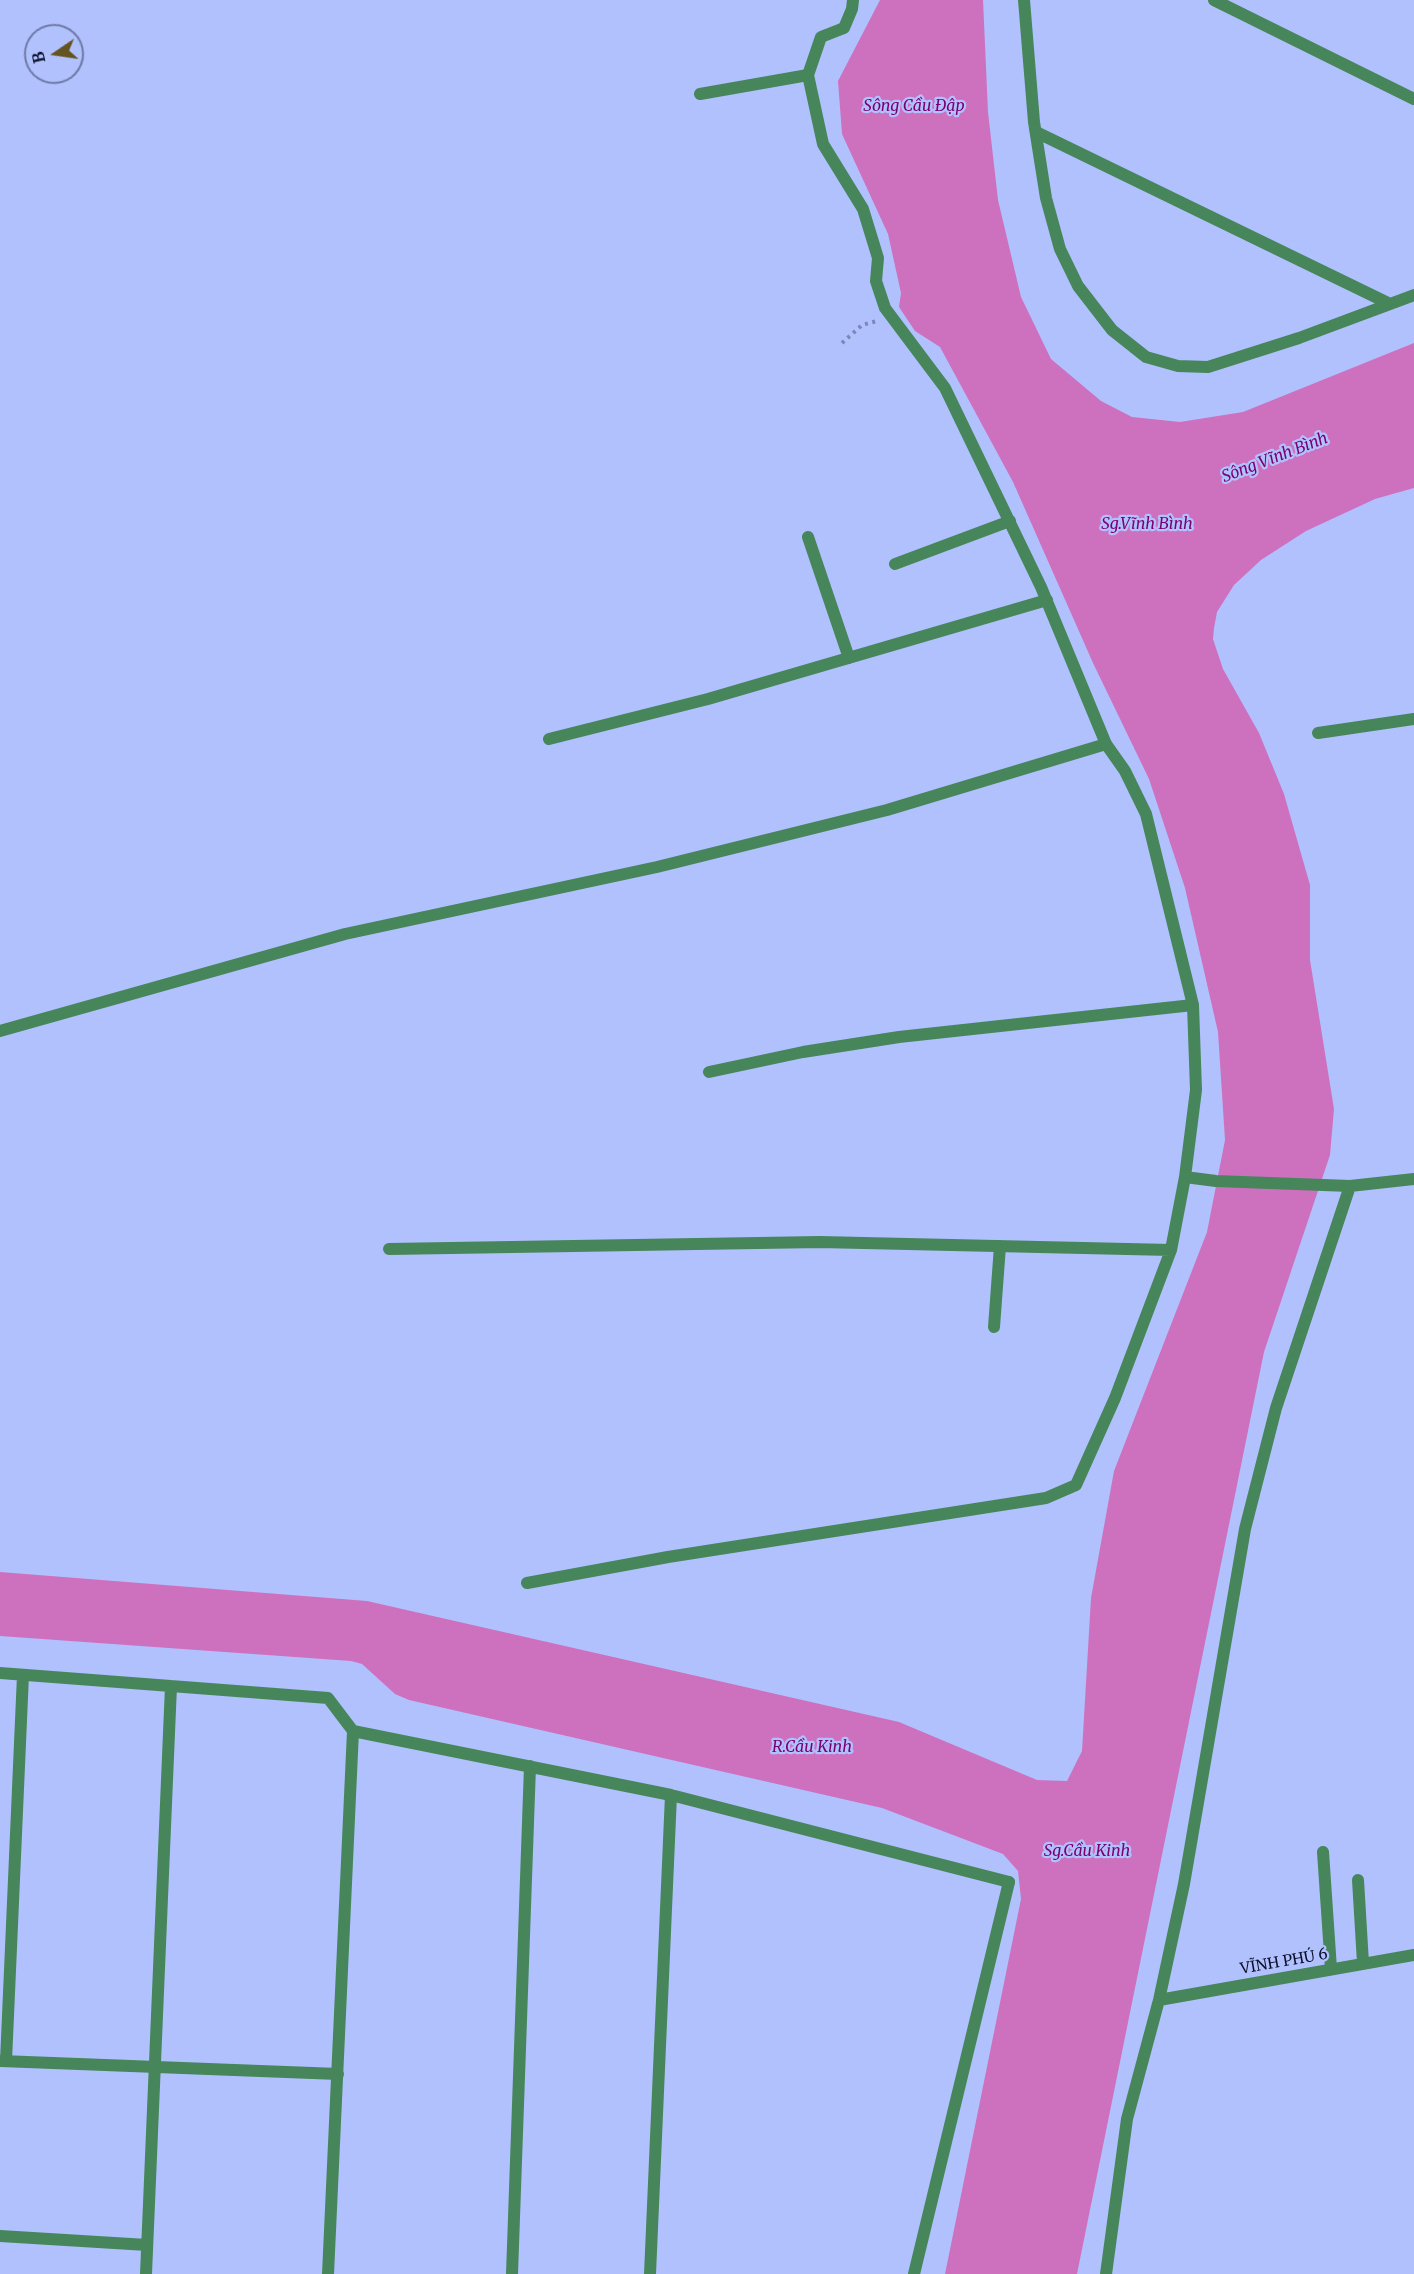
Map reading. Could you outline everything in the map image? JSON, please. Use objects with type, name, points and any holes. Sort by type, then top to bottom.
[{"type":"street","points":[[527,1583],[668,1557],[1046,1498],[1076,1485],[1115,1398],[1171,1250],[1185,1177],[1196,1090],[1193,1005],[1146,814],[1125,771],[1106,744],[1047,600],[945,388],[885,308],[876,281],[878,258],[863,209],[823,144],[808,75],[821,37],[844,28],[852,9],[853,0]]},
{"type":"street","points":[[1024,0],[1036,132],[1046,198],[1060,249],[1078,286],[1112,330],[1146,357],[1178,366],[1208,367],[1299,338],[1414,295]]},
{"type":"street","points":[[1214,0],[1414,99]]},
{"type":"street","points":[[700,94],[808,75]]},
{"type":"street","points":[[1036,132],[1390,304]]},
{"type":"street","points":[[895,564],[1010,521]]},
{"type":"street","points":[[807,537],[849,658]]},
{"type":"street","points":[[549,739],[708,699],[1047,600]]},
{"type":"street","points":[[1318,734],[1414,719]]},
{"type":"street","points":[[0,1031],[345,934],[657,867],[887,810],[1106,744]]},
{"type":"street","points":[[709,1072],[803,1052],[899,1037],[1193,1005]]},
{"type":"street","points":[[1185,1177],[1216,1181],[1350,1186],[1414,1179]]},
{"type":"street","points":[[1106,2274],[1127,2119],[1159,2000],[1184,1884],[1245,1529],[1276,1408],[1350,1186]]},
{"type":"street","points":[[389,1249],[820,1242],[1171,1250]]},
{"type":"street","points":[[994,1328],[1000,1246]]},
{"type":"street","points":[[0,1673],[328,1698],[353,1731],[328,2274]]},
{"type":"street","points":[[22,1675],[3,2061],[338,2074]]},
{"type":"street","points":[[146,2274],[171,1686]]},
{"type":"street","points":[[353,1731],[671,1795],[1009,1882],[914,2274]]},
{"type":"street","points":[[512,2274],[530,1766]]},
{"type":"street","points":[[650,2274],[671,1795]]},
{"type":"street","points":[[1323,1852],[1330,1969]]},
{"type":"street","points":[[1358,1880],[1363,1963]]},
{"type":"street","name":"VĨNH PHÚ 6","points":[[1159,2000],[1414,1954]]},
{"type":"street","points":[[0,2236],[147,2245]]},
{"type":"path","points":[[842,344],[862,325],[893,318]]},
{"type":"water","points":[[880,0],[983,0],[988,112],[998,200],[1021,297],[1051,359],[1101,401],[1132,417],[1180,422],[1243,412],[1414,343],[1414,488],[1375,499],[1306,531],[1261,560],[1234,585],[1217,612],[1214,628],[1213,639],[1223,669],[1259,733],[1284,794],[1310,885],[1310,960],[1334,1109],[1330,1155],[1264,1352],[1077,2274],[945,2274],[1021,1899],[1018,1871],[1003,1854],[882,1808],[409,1700],[395,1694],[362,1664],[351,1661],[0,1636],[0,1572],[367,1601],[899,1722],[1037,1780],[1067,1781],[1082,1751],[1091,1598],[1114,1471],[1207,1232],[1225,1140],[1218,1032],[1185,888],[1149,779],[1093,663],[1013,482],[940,347],[915,331],[899,307],[901,293],[888,234],[842,134],[838,81]]},
{"type":"water label","name":"Sông Cầu Đập","points":[[914,106]]},
{"type":"water label","name":"Sông Vĩnh Bình","points":[[1275,458]]},
{"type":"water label","name":"Sg.Vĩnh Bình","points":[[1147,524]]},
{"type":"water label","name":"R.Cầu Kinh","points":[[812,1747]]},
{"type":"water label","name":"Sg.Cầu Kinh","points":[[1087,1851]]}]
